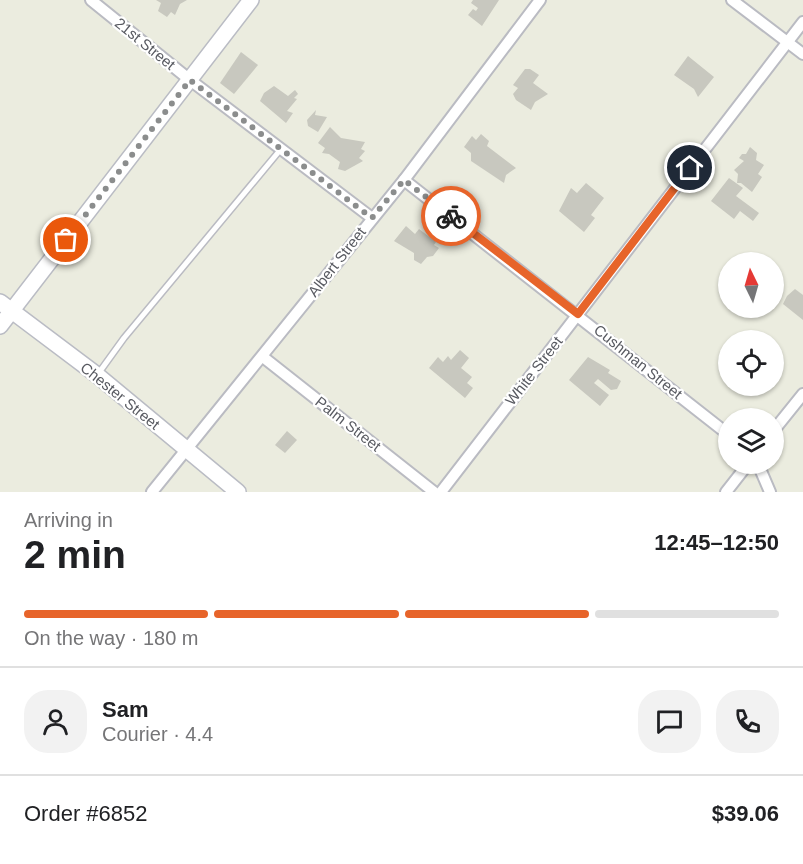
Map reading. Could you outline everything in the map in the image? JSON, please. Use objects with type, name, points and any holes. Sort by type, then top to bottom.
[{"type":"main road","points":[[0,326],[6,307],[190,80],[251,0]]},
{"type":"main road","name":"Chester Street","points":[[6,307],[97,375],[238,492]]},
{"type":"street","name":"21st Street","points":[[91,0],[190,80],[372,218]]},
{"type":"street","name":"Albert Street","points":[[152,492],[404,180],[540,0]]},
{"type":"street","points":[[732,0],[803,54]]},
{"type":"street","name":"White Street","points":[[441,492],[803,22]]},
{"type":"street","name":"Cushman Street","points":[[404,180],[578,314],[718,426]]},
{"type":"street","name":"Palm Street","points":[[263,357],[434,492]]},
{"type":"street","points":[[784,418],[803,394]]},
{"type":"street","points":[[726,492],[740,474]]},
{"type":"street","points":[[762,474],[770,492]]},
{"type":"lane","points":[[97,375],[123,338],[280,149]]},
{"type":"building","points":[[156,0],[187,0],[180,4],[175,15],[171,12],[167,17],[158,11],[161,3]]},
{"type":"building","points":[[473,0],[499,0],[482,26],[468,15],[473,9],[476,11],[478,8],[471,3]]},
{"type":"building","points":[[241,52],[258,65],[234,94],[220,83]]},
{"type":"building","points":[[688,56],[714,77],[698,97],[694,89],[674,75]]},
{"type":"building","points":[[525,69],[530,69],[539,75],[533,83],[548,94],[535,102],[531,110],[516,100],[513,94],[518,88],[513,85]]},
{"type":"building","points":[[274,86],[288,96],[295,90],[298,94],[294,98],[297,99],[287,111],[293,113],[286,123],[260,101],[264,93]]},
{"type":"building","points":[[316,110],[315,115],[327,117],[318,132],[308,126],[307,120]]},
{"type":"building","points":[[330,127],[341,138],[365,142],[361,149],[365,151],[359,158],[363,161],[345,171],[338,169],[340,162],[329,154],[322,153],[325,148],[318,143]]},
{"type":"building","points":[[481,134],[489,141],[487,146],[516,168],[506,175],[504,183],[471,161],[471,153],[464,147],[472,136],[476,140]]},
{"type":"building","points":[[750,147],[757,153],[756,160],[764,165],[758,174],[762,177],[752,192],[741,183],[737,183],[738,174],[734,170],[744,161],[739,158],[742,154],[746,154]]},
{"type":"building","points":[[729,178],[743,188],[736,196],[759,213],[753,221],[740,211],[734,219],[711,201]]},
{"type":"building","points":[[586,183],[604,198],[591,215],[595,218],[584,232],[559,211],[571,188],[577,193]]},
{"type":"building","points":[[406,226],[415,234],[419,229],[436,242],[434,245],[439,248],[433,256],[427,257],[421,264],[414,260],[414,253],[394,241]]},
{"type":"building","points":[[795,289],[803,295],[803,320],[784,305],[787,296]]},
{"type":"building","points":[[460,350],[469,358],[461,368],[472,377],[467,383],[473,388],[465,398],[429,368],[438,357],[443,362],[448,356],[451,360]]},
{"type":"building","points":[[588,357],[610,370],[608,373],[621,381],[617,389],[611,390],[598,379],[594,383],[609,395],[600,406],[569,380]]},
{"type":"building","points":[[287,431],[297,440],[285,453],[275,445]]},
{"type":"way so far","points":[[66,240],[190,80],[372,218],[404,180],[451,216]]},
{"type":"route","points":[[451,216],[578,314],[690,168]]}]
